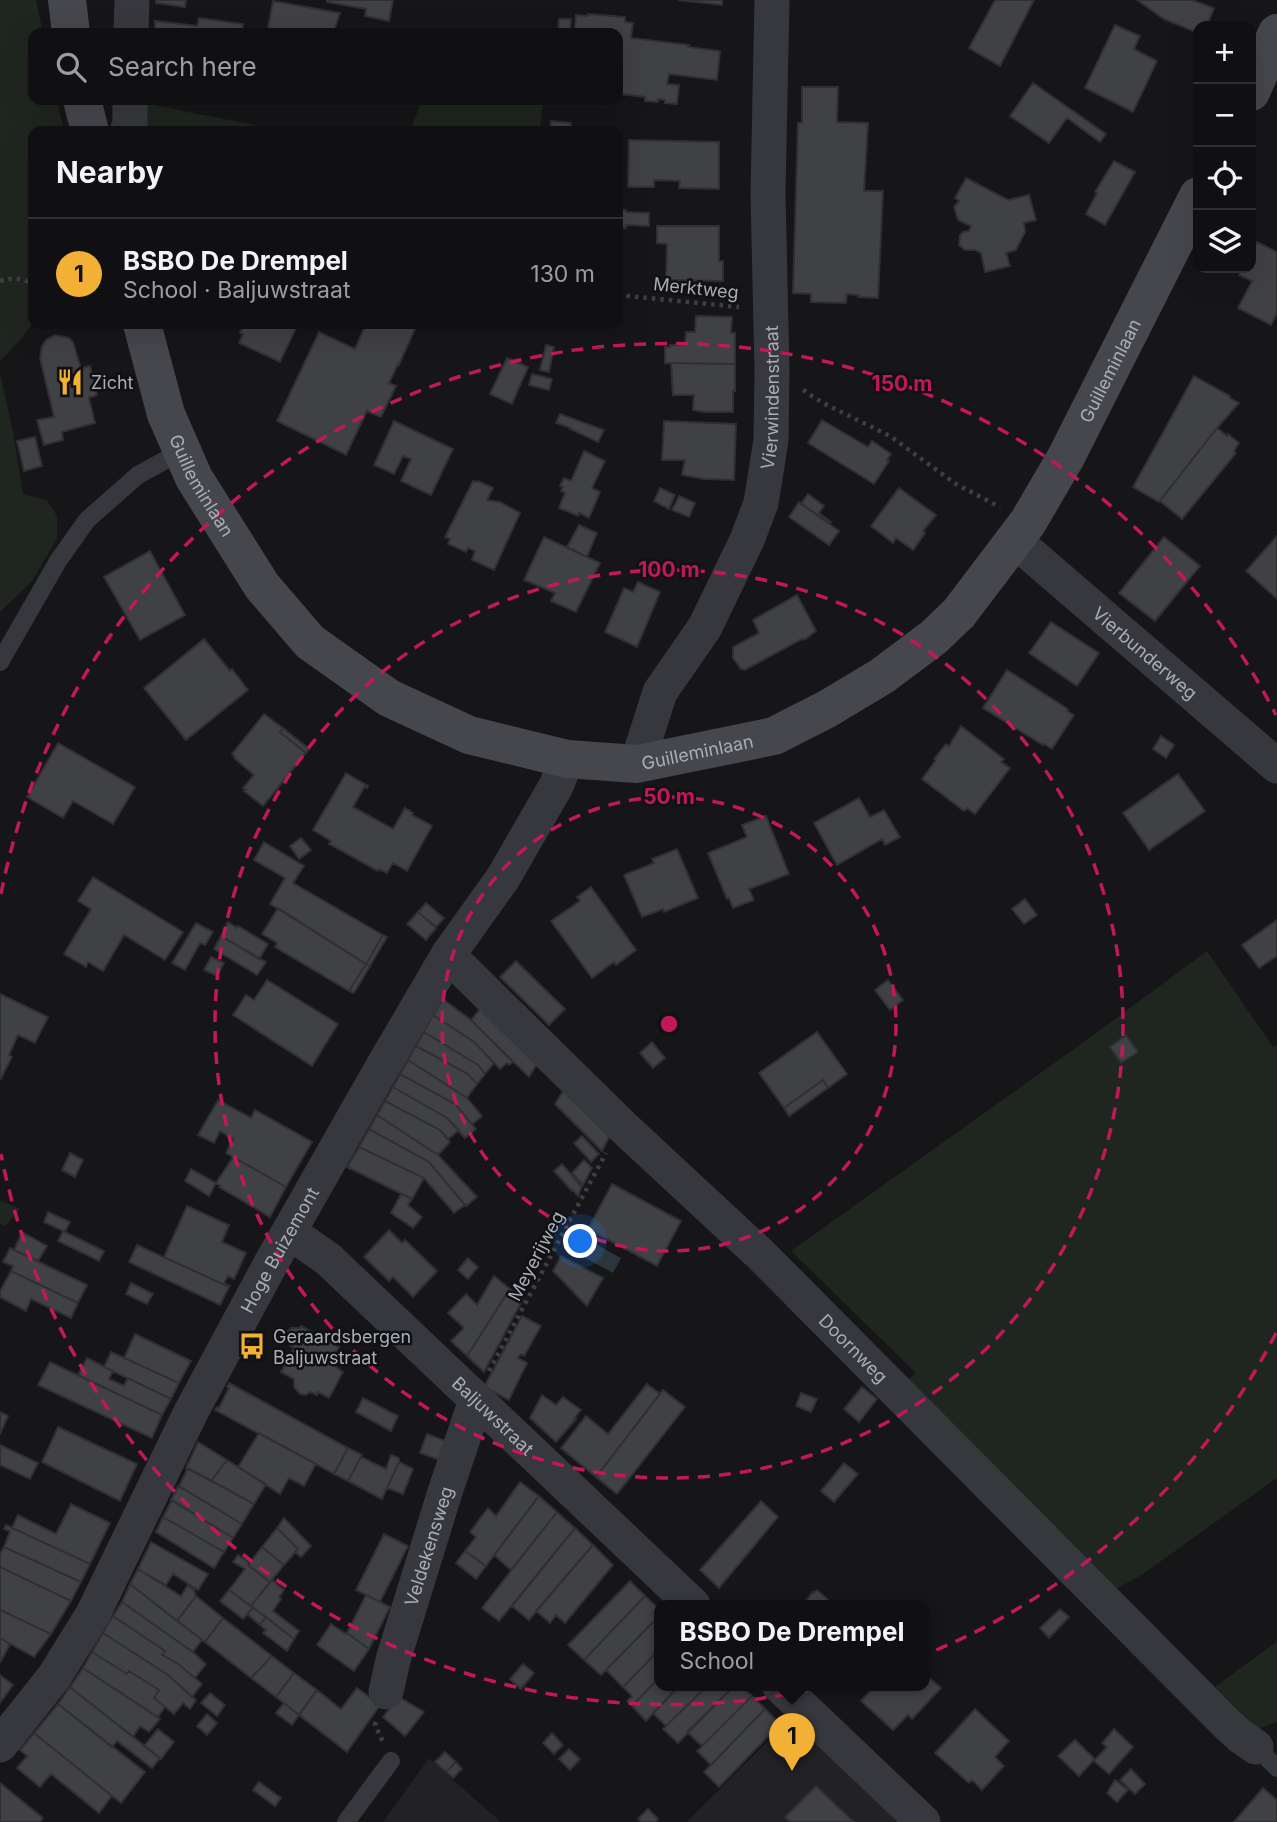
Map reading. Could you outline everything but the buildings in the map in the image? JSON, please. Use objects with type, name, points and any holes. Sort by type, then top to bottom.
[{"type":"main road","points":[[67,0],[70,28]]},
{"type":"main road","points":[[1255,84],[1277,33]]},
{"type":"main road","points":[[83,105],[89,126]]},
{"type":"main road","name":"Guilleminlaan","points":[[143,329],[166,414],[194,478],[262,586],[310,642],[389,698],[469,735],[567,759],[637,764],[774,736],[882,676],[934,637],[958,613],[1021,531],[1066,457],[1193,206]]},
{"type":"street","points":[[131,28],[132,0]]},
{"type":"street","name":"Vierwindenstraat","points":[[637,764],[660,692],[705,627],[747,540],[761,503],[771,440],[768,193],[772,0]]},
{"type":"street","points":[[130,105],[130,126]]},
{"type":"street","name":"Vierbunderweg","points":[[1021,531],[1277,766]]},
{"type":"street","name":"Hoge Buizemont","points":[[0,1745],[54,1677],[93,1614],[191,1412],[289,1232],[448,955],[503,878],[556,786],[567,759]]},
{"type":"street","name":"Doornweg","points":[[448,955],[621,1125],[761,1255],[1233,1730],[1267,1757]]},
{"type":"street","name":"Baljuwstraat","points":[[289,1232],[328,1259],[689,1600]]},
{"type":"street","name":"Veldekensweg","points":[[386,1692],[393,1660],[476,1400]]},
{"type":"street","points":[[785,1691],[923,1822]]},
{"type":"lane","points":[[0,662],[58,561],[87,520],[138,475],[182,452]]},
{"type":"lane","points":[[346,1822],[391,1761]]},
{"type":"path","points":[[0,281],[22,278],[28,281]]},
{"type":"path","name":"Merktweg","points":[[623,295],[771,310]]},
{"type":"path","points":[[772,370],[823,403],[890,436],[1021,531]]},
{"type":"path","name":"Meyerijweg","points":[[476,1400],[502,1346],[621,1125]]},
{"type":"shaded area","points":[[0,0],[36,0],[42,28],[28,28],[28,105],[58,105],[63,126],[28,126],[28,329],[0,361]]},
{"type":"shaded area","points":[[144,105],[154,105],[258,126],[144,126]]},
{"type":"shaded area","points":[[419,105],[543,105],[540,126],[413,126]]},
{"type":"shaded area","points":[[0,374],[23,494],[47,500],[57,516],[57,539],[32,581],[0,612]]},
{"type":"shaded area","points":[[1207,951],[1273,1047],[1277,1045],[1277,1478],[1143,1574],[1116,1589],[904,1383],[916,1373],[791,1251]]},
{"type":"shaded area","points":[[0,1200],[20,1209],[5,1226],[0,1224]]},
{"type":"shaded area","points":[[588,1240],[621,1258],[613,1273],[580,1255]]},
{"type":"shaded area","points":[[1277,1641],[1277,1722],[1258,1729],[1215,1687]]},
{"type":"shaded area","points":[[789,1720],[902,1822],[687,1822]]},
{"type":"shaded area","points":[[429,1758],[445,1773],[501,1822],[383,1822]]},
{"type":"place","name":"Zicht","points":[[70,382]]},
{"type":"place","name":"Geraardsbergen Baljuwstraat","points":[[252,1346]]},
{"type":"place","name":"BSBO De Drempel","points":[[792,1771]]}]
